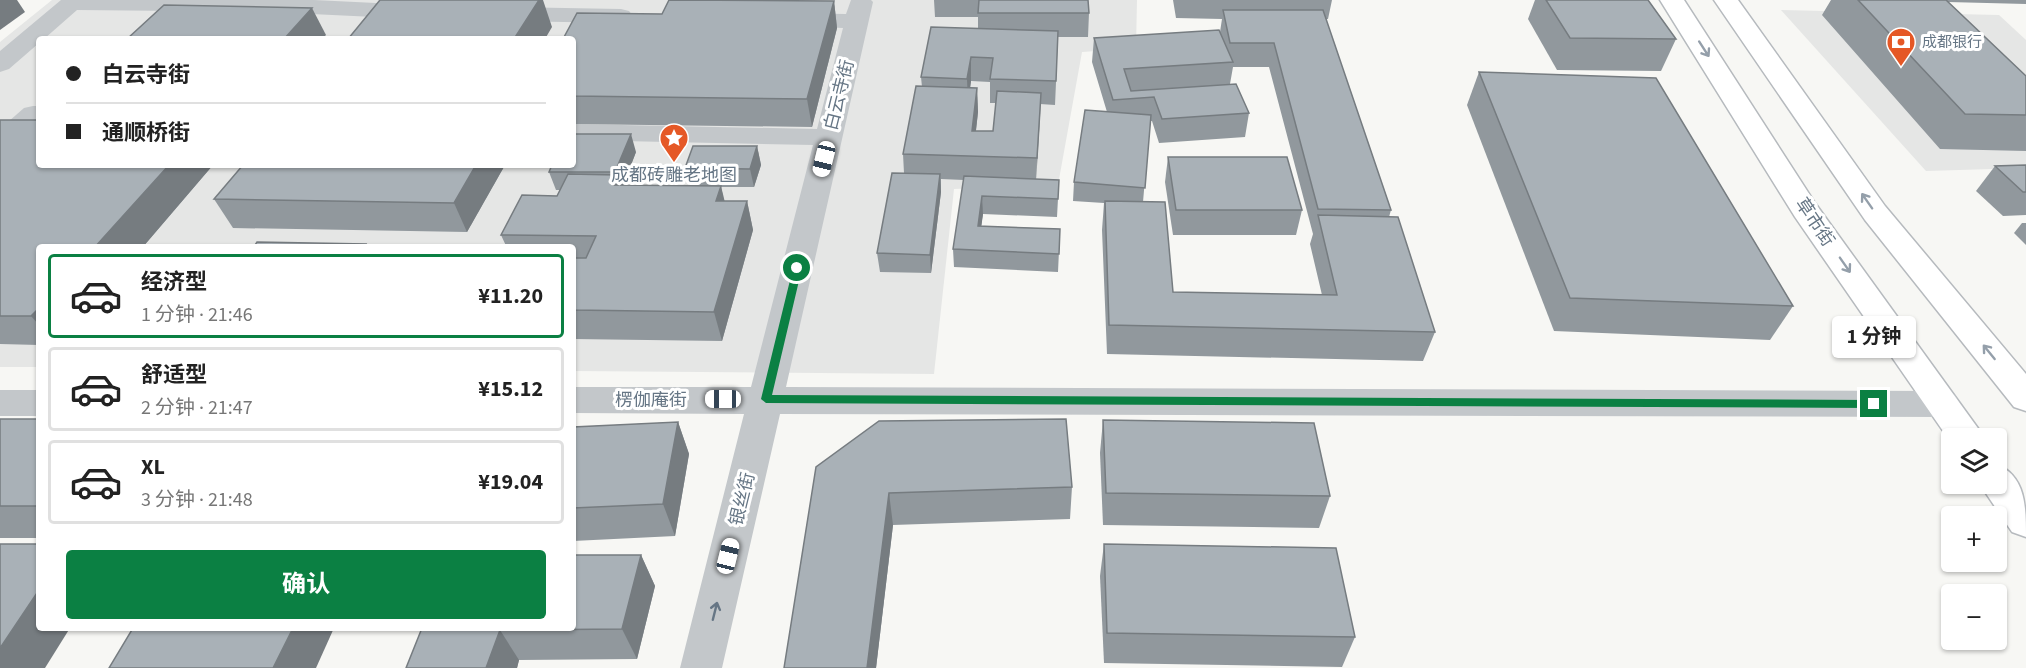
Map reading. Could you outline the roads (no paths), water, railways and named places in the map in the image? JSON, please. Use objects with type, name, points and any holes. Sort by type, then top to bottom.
[{"type":"main road","name":"草市街","points":[[1672,0],[1805,210],[1960,428]]},
{"type":"main road","points":[[1726,0],[1875,213],[2026,398]]},
{"type":"main road","points":[[2007,494],[2026,521]]},
{"type":"street","points":[[0,64],[73,2],[273,10],[297,7],[384,21],[438,12]]},
{"type":"street","points":[[775,19],[859,10]]},
{"type":"street","name":"白云寺街","points":[[766,399],[859,10]]},
{"type":"street","points":[[484,13],[584,25],[640,14]]},
{"type":"street","points":[[0,144],[33,114],[36,114]]},
{"type":"street","points":[[576,132],[829,137]]},
{"type":"street","name":"银丝街","points":[[701,668],[766,399]]},
{"type":"street","name":"楞伽庵街","points":[[576,400],[1943,404]]},
{"type":"street","points":[[0,403],[36,403]]},
{"type":"place","name":"成都银行","points":[[1901,68]]},
{"type":"place","name":"成都砖雕老地图","points":[[674,164]]}]
